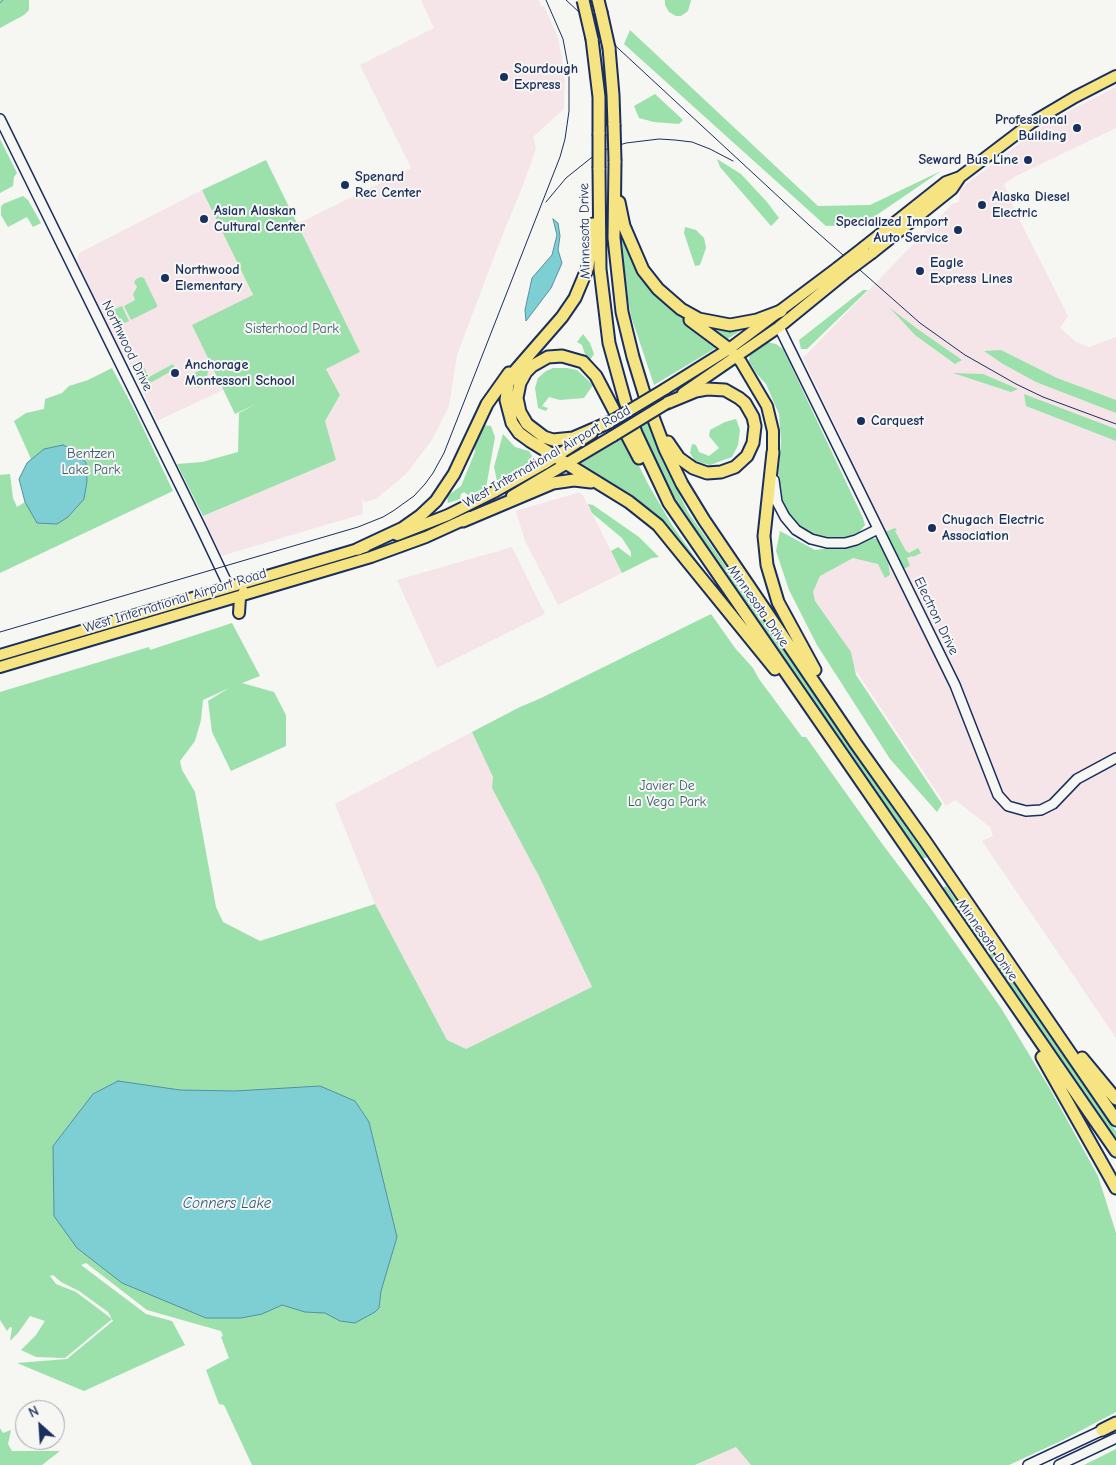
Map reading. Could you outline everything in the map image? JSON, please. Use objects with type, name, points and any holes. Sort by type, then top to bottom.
[{"type":"highway","name":"Minnesota Drive","points":[[583,0],[592,38],[599,97],[600,269],[609,343],[636,433],[669,503],[1022,1018],[1116,1151]]},
{"type":"highway","name":"Minnesota Drive","points":[[598,0],[608,48],[613,95],[614,238],[618,289],[632,357],[652,416],[669,456],[693,503],[856,744],[1035,1000],[1116,1120]]},
{"type":"highway","points":[[614,161],[618,180],[620,212],[643,270],[668,303],[733,353]]},
{"type":"highway","points":[[358,549],[403,528],[436,501],[454,474],[494,393],[516,366],[564,315],[575,298],[584,279],[590,254],[600,168]]},
{"type":"highway","points":[[658,289],[690,315],[715,323],[730,325],[748,322],[781,311]]},
{"type":"highway","points":[[530,352],[515,371],[506,392],[507,408],[512,423],[519,433],[629,502],[670,538],[843,756]]},
{"type":"highway","points":[[610,422],[573,438],[553,440],[544,437],[527,424],[520,412],[517,398],[520,383],[532,366],[548,358],[569,357],[587,366],[594,373],[612,403],[649,476],[669,503]]},
{"type":"highway","points":[[652,416],[674,451],[693,468],[707,473],[721,472],[735,467],[747,456],[754,443],[755,426],[750,410],[739,398],[725,390],[707,389],[667,402]]},
{"type":"highway","points":[[773,452],[764,536],[769,577],[784,613],[856,744]]},
{"type":"highway","points":[[463,521],[494,510],[534,490],[561,481],[582,480],[605,488]]},
{"type":"highway","points":[[1035,1000],[1116,1099]]},
{"type":"highway","points":[[1022,1018],[1035,1045],[1116,1188]]},
{"type":"highway","points":[[1102,1430],[1116,1423]]},
{"type":"main road","name":"West International Airport Road","points":[[0,667],[390,551],[463,521],[510,497],[667,402],[733,353],[781,311],[840,271],[952,189],[960,177],[1031,123],[1116,76]]},
{"type":"main road","name":"West International Airport Road","points":[[0,656],[358,549],[422,526],[472,504],[555,457],[666,389],[779,328],[840,271]]},
{"type":"main road","points":[[779,328],[778,318],[781,311]]},
{"type":"main road","points":[[733,353],[767,406],[773,431],[773,452]]},
{"type":"main road","points":[[261,577],[249,585],[242,595],[239,613],[250,597],[268,587]]},
{"type":"street","name":"Northwood Drive","points":[[0,119],[210,545],[228,587]]},
{"type":"street","name":"Electron Drive","points":[[779,328],[954,685],[998,795],[1008,806],[1026,811],[1041,810],[1053,804],[1077,779],[1116,758]]},
{"type":"street","points":[[773,452],[774,488],[777,502],[790,524],[802,535],[819,542],[836,544],[856,540],[878,529]]},
{"type":"street","points":[[1028,1465],[1102,1430]]},
{"type":"street","points":[[1060,1465],[1116,1438]]},
{"type":"street","points":[[1033,1465],[1044,1457]]},
{"type":"shaded area","points":[[421,0],[538,0],[542,7],[544,6],[558,38],[565,74],[564,109],[533,137],[536,149],[457,355],[449,406],[432,440],[406,474],[376,499],[366,502],[362,499],[363,514],[221,556],[203,516],[336,460],[325,421],[340,395],[326,369],[360,352],[297,224],[411,168],[360,65],[434,28]]},
{"type":"shaded area","points":[[1116,87],[1116,128],[1014,177],[1004,184],[1014,209],[1068,316],[1060,328],[1076,342],[1089,347],[1116,337],[1116,1038],[982,841],[993,836],[990,827],[955,800],[946,806],[808,599],[815,575],[889,539],[803,358],[952,204],[959,202],[960,189],[1049,121]]},
{"type":"shaded area","name":"Northwood Elementary","points":[[202,190],[253,296],[193,325],[223,390],[157,421],[77,261],[79,253]]},
{"type":"shaded area","points":[[580,492],[622,573],[558,605],[525,541],[516,511]]},
{"type":"shaded area","points":[[512,547],[545,614],[437,668],[397,580]]},
{"type":"shaded area","points":[[472,732],[592,988],[466,1049],[447,1040],[375,904],[335,804]]},
{"type":"shaded area","points":[[741,1445],[752,1465],[696,1465]]},
{"type":"green space","points":[[0,0],[29,0],[29,10],[24,15],[0,28]]},
{"type":"green space","points":[[665,0],[691,0],[688,11],[681,16],[676,16],[669,12],[665,5]]},
{"type":"green space","points":[[630,30],[818,206],[870,205],[941,171],[862,225],[826,226],[624,44]]},
{"type":"green space","points":[[655,94],[683,120],[679,124],[654,122],[639,118],[634,106]]},
{"type":"green space","points":[[0,139],[17,173],[14,177],[13,186],[0,193]]},
{"type":"green space","points":[[717,159],[741,174],[767,202],[779,218],[771,226],[720,167]]},
{"type":"green space","name":"Sisterhood Park","points":[[266,160],[360,352],[326,369],[340,395],[325,421],[336,460],[203,516],[177,464],[202,462],[238,452],[239,413],[256,404],[235,414],[192,325],[253,295],[202,190]]},
{"type":"green space","points":[[23,196],[28,200],[41,223],[33,227],[27,217],[8,227],[1,215],[1,207],[3,204]]},
{"type":"green space","points":[[619,222],[647,282],[662,302],[718,343],[719,346],[654,385],[631,316],[620,252]]},
{"type":"green space","points":[[685,227],[696,230],[704,238],[706,248],[700,265],[695,266],[684,233]]},
{"type":"green space","points":[[141,277],[144,278],[157,307],[131,320],[124,306],[135,300],[133,294],[137,287],[134,282]]},
{"type":"green space","points":[[863,290],[868,290],[807,349],[801,349],[799,340]]},
{"type":"green space","points":[[122,306],[129,321],[118,326],[111,311]]},
{"type":"green space","points":[[890,308],[962,360],[955,364],[915,335]]},
{"type":"green space","points":[[700,322],[746,327],[726,340]]},
{"type":"green space","points":[[583,334],[590,343],[594,354],[590,360],[585,354],[582,345],[577,342]]},
{"type":"green space","points":[[767,342],[776,344],[783,349],[863,518],[865,525],[856,536],[846,540],[825,539],[809,535],[798,528],[789,518],[777,497],[781,441],[779,414],[766,384],[749,361],[750,353]]},
{"type":"green space","points":[[1001,350],[1057,378],[1116,400],[1116,413],[1036,382],[984,351]]},
{"type":"green space","points":[[140,360],[149,377],[173,364],[175,369],[152,382],[142,384],[132,364]]},
{"type":"green space","name":"Bentzen Lake Park","points":[[112,368],[135,411],[173,491],[0,573],[0,475],[10,474],[13,498],[17,507],[25,502],[19,479],[31,459],[14,421],[26,413],[44,409],[45,399],[62,393],[69,386],[88,380]]},
{"type":"green space","points":[[553,368],[577,370],[593,385],[584,398],[560,400],[549,397],[542,406],[548,408],[546,411],[538,408],[535,388],[538,378]]},
{"type":"green space","points":[[200,370],[208,371],[203,385],[198,388],[191,375]]},
{"type":"green space","points":[[953,373],[983,374],[1018,389],[1011,392]]},
{"type":"green space","points":[[1024,394],[1116,429],[1116,441],[1026,406]]},
{"type":"green space","points":[[736,419],[740,430],[738,445],[732,457],[710,465],[695,461],[690,453],[692,444],[696,445],[699,452],[709,456],[719,448],[709,436],[710,430],[725,422]]},
{"type":"green space","points":[[647,421],[662,460],[688,512],[927,857],[922,859],[690,523],[666,483],[648,446],[640,426]]},
{"type":"green space","points":[[483,425],[491,426],[495,437],[486,488],[468,495],[464,492],[461,494],[460,499],[448,503],[447,496],[461,486],[475,452],[474,444]]},
{"type":"green space","points":[[503,434],[515,447],[529,451],[532,456],[528,463],[497,481],[494,467]]},
{"type":"green space","points":[[624,436],[648,484],[672,525],[740,621],[688,556],[578,468],[581,462]]},
{"type":"green space","points":[[588,504],[593,505],[639,537],[659,557],[652,558],[622,573],[611,551],[618,547],[631,557],[631,552],[622,538],[592,513]]},
{"type":"green space","points":[[895,528],[906,551],[909,553],[918,548],[921,553],[907,558],[910,566],[903,569],[885,532]]},
{"type":"green space","points":[[780,531],[815,550],[859,544],[872,538],[877,539],[888,562],[890,575],[885,578],[878,564],[853,558],[820,576],[813,592],[815,601],[851,652],[856,675],[942,804],[937,812],[890,759],[817,645],[789,590],[776,551]]},
{"type":"green space","name":"Javier De La Vega Park","points":[[711,614],[735,648],[753,668],[802,737],[806,737],[1001,1008],[1050,1089],[1098,1176],[1116,1233],[1116,1412],[1063,1440],[1009,1465],[751,1465],[736,1447],[695,1465],[252,1465],[224,1405],[219,1404],[206,1370],[229,1358],[221,1337],[223,1336],[221,1331],[147,1310],[86,1263],[81,1265],[146,1314],[172,1321],[185,1345],[84,1391],[17,1363],[67,1359],[113,1321],[112,1319],[65,1358],[36,1357],[21,1350],[36,1335],[45,1321],[30,1316],[10,1341],[12,1328],[10,1327],[7,1331],[0,1320],[0,692],[149,647],[150,650],[232,623],[260,676],[242,683],[274,692],[286,715],[286,746],[231,771],[212,732],[208,701],[229,688],[203,700],[201,720],[195,741],[180,761],[182,770],[195,792],[216,907],[223,922],[260,941],[375,904],[447,1040],[466,1049],[592,987],[538,874],[492,788],[493,777],[472,732]],"holes":[[[53,1275],[61,1282],[79,1291],[108,1312],[112,1319],[76,1292],[56,1284],[50,1276]]]},
{"type":"green space","points":[[946,886],[1116,1131],[1116,1139],[941,889]]},
{"type":"green space","points":[[0,1428],[3,1433],[11,1430],[8,1444],[12,1451],[60,1451],[42,1465],[0,1465]]},
{"type":"green space","points":[[1116,1449],[1116,1465],[1084,1465]]},
{"type":"water","points":[[553,219],[558,223],[560,236],[558,250],[562,263],[551,288],[526,321],[525,310],[532,278],[552,255],[557,235]]},
{"type":"water","points":[[63,445],[77,451],[86,463],[87,481],[84,499],[68,517],[57,524],[37,523],[25,502],[19,479],[27,463],[44,449]]},
{"type":"water","name":"Conners Lake","points":[[118,1081],[180,1090],[235,1091],[320,1086],[355,1101],[369,1122],[397,1237],[381,1291],[379,1308],[355,1323],[340,1321],[325,1313],[305,1312],[282,1305],[262,1314],[241,1318],[206,1318],[122,1283],[77,1248],[54,1216],[53,1146],[93,1094]]},
{"type":"waterway","points":[[0,3],[3,0]]},
{"type":"railway","points":[[0,632],[358,527],[393,511],[414,496],[425,484],[444,453],[560,157],[565,139],[569,111],[569,71],[563,39],[546,0]]},
{"type":"railway","points":[[566,0],[809,225],[920,323],[965,355],[1016,384],[1043,397],[1116,424]]},
{"type":"railway","points":[[546,202],[566,178],[591,158],[607,149],[626,143],[659,139],[692,142],[733,161]]},
{"type":"place","name":"Sourdough Express","points":[[504,77]]},
{"type":"place","name":"Professional Building","points":[[1077,128]]},
{"type":"place","name":"Seward Bus Line","points":[[1028,160]]},
{"type":"place","name":"Spenard Rec Center","points":[[345,185]]},
{"type":"place","name":"Alaska Diesel Electric","points":[[982,205]]},
{"type":"place","name":"Asian Alaskan Cultural Center","points":[[204,219]]},
{"type":"place","name":"Specialized Import Auto Service","points":[[958,230]]},
{"type":"place","name":"Eagle Express Lines","points":[[920,271]]},
{"type":"place","name":"Northwood Elementary","points":[[165,278]]},
{"type":"place","name":"Anchorage Montessori School","points":[[175,373]]},
{"type":"place","name":"Carquest","points":[[861,421]]},
{"type":"place","name":"Chugach Electric Association","points":[[932,528]]}]
